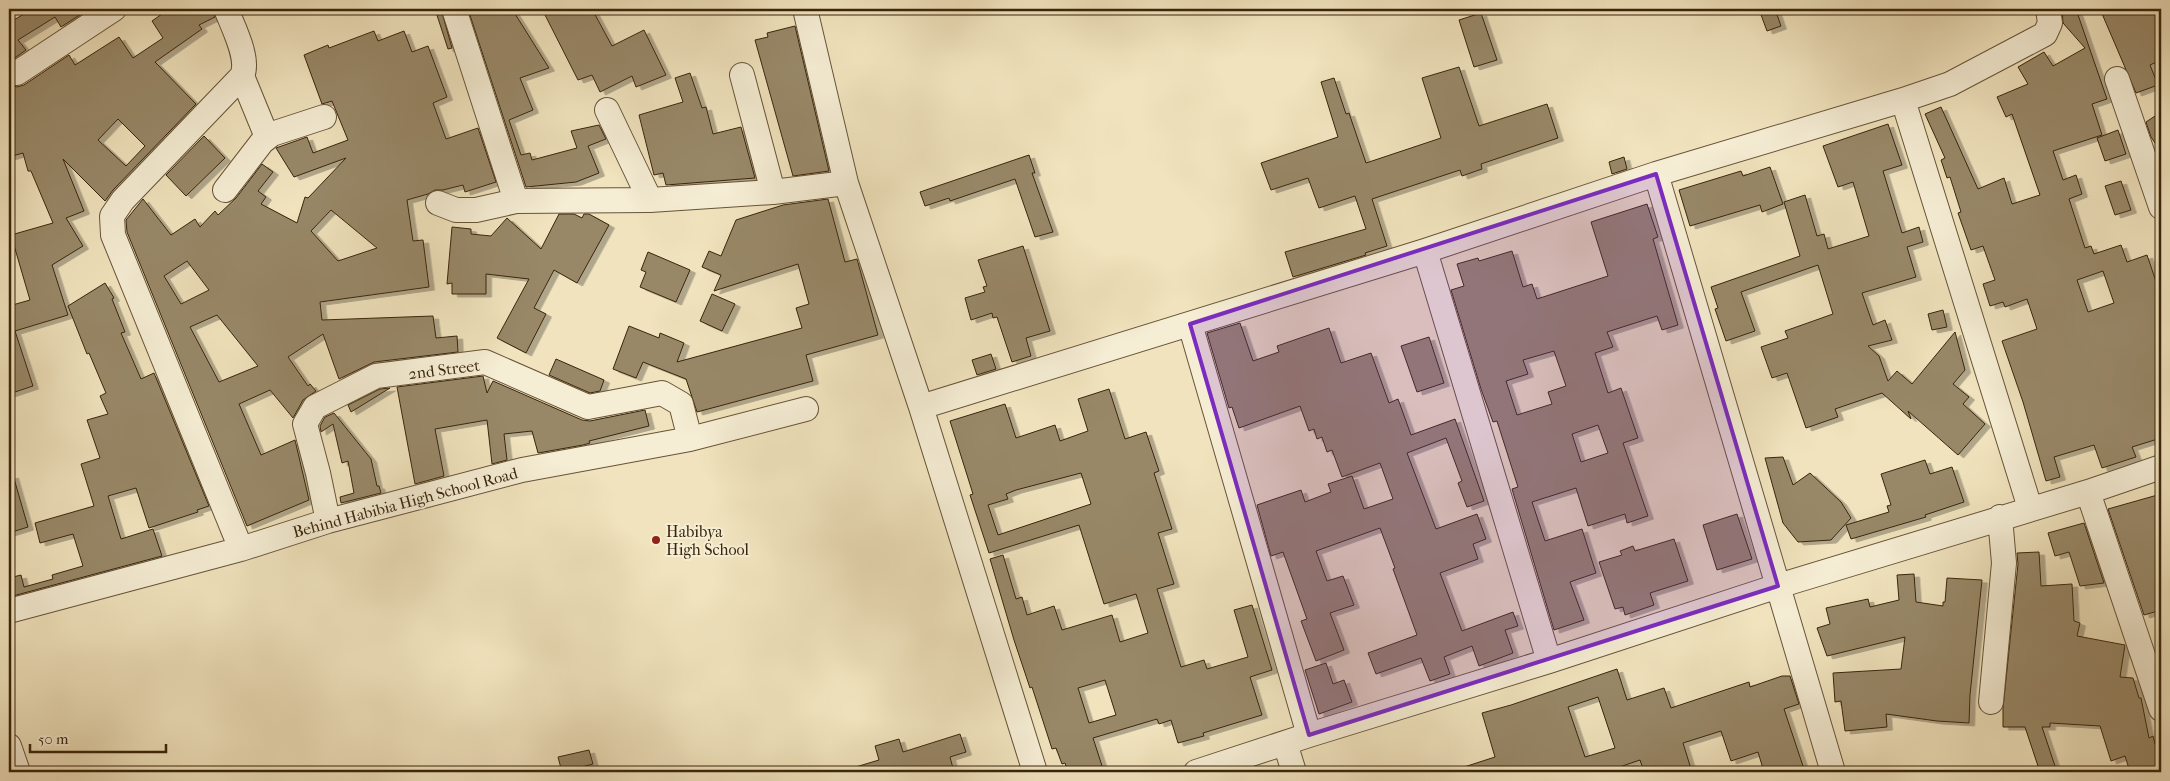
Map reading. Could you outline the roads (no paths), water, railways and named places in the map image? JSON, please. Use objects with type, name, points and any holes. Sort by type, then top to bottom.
[{"type":"street","points":[[17,73],[114,9]]},
{"type":"street","points":[[226,9],[246,68],[242,76],[122,200],[112,216],[113,234],[241,549]]},
{"type":"street","points":[[454,9],[516,201]]},
{"type":"street","points":[[805,9],[846,183],[921,407],[1035,772]]},
{"type":"street","points":[[921,407],[1425,251],[1656,174],[1903,100],[1950,84],[2045,34],[2050,23],[2048,9]]},
{"type":"street","points":[[742,75],[772,192]]},
{"type":"street","points":[[242,76],[267,137]]},
{"type":"street","points":[[2117,79],[2160,196]]},
{"type":"street","points":[[1903,100],[2030,508]]},
{"type":"street","points":[[607,110],[650,200]]},
{"type":"street","points":[[225,190],[267,137],[324,117]]},
{"type":"street","points":[[1656,174],[1833,772]]},
{"type":"street","points":[[438,203],[456,210],[476,210],[516,201],[650,200],[772,192],[846,183]]},
{"type":"street","points":[[1425,251],[1549,661]]},
{"type":"street","points":[[1190,324],[1308,735]]},
{"type":"street","name":"2nd Street","points":[[328,521],[305,424],[315,407],[376,376],[484,362],[588,408],[662,393],[681,404],[690,439]]},
{"type":"street","name":"Behind Habibia High School Road","points":[[9,611],[241,549],[328,521],[522,470],[690,439],[806,409]]},
{"type":"street","points":[[1196,772],[1308,735],[1549,661],[1778,586],[2000,517],[2088,492],[2161,467]]},
{"type":"street","points":[[2088,492],[2161,709]]},
{"type":"street","points":[[1992,702],[2004,563],[2000,517]]},
{"type":"street","points":[[1285,743],[1294,772]]},
{"type":"street","points":[[9,746],[18,772]]},
{"type":"place","name":"Habibya High School","points":[[656,540]]}]
